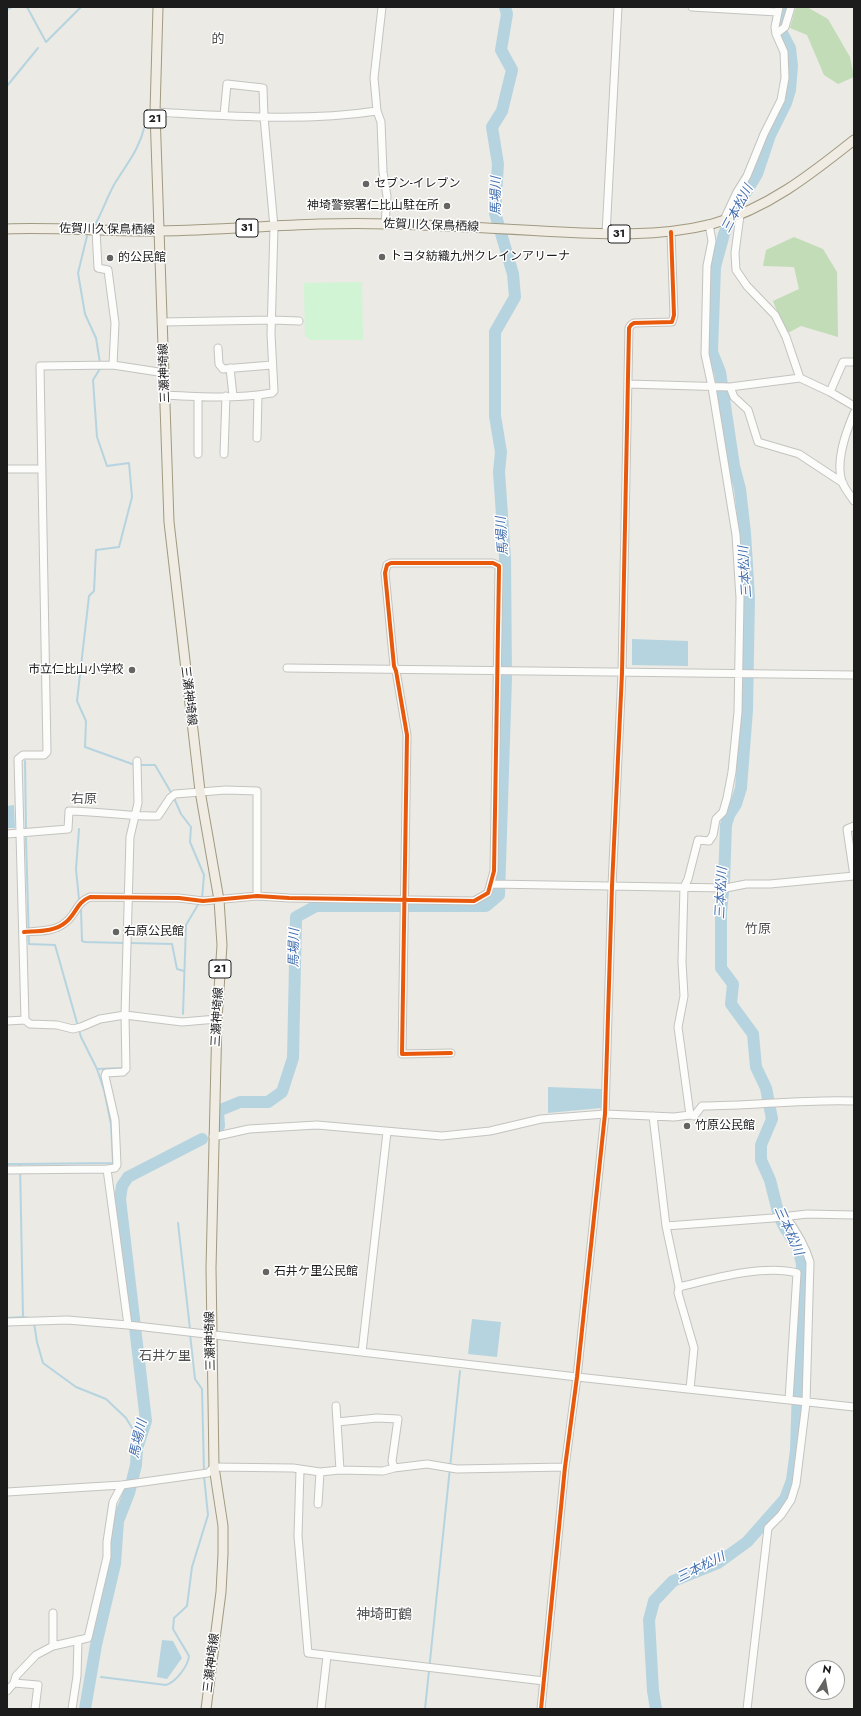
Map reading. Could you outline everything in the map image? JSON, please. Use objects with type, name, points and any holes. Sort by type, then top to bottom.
[{"type":"main road","name":"21","points":[[158,7],[155,112],[160,231]]},
{"type":"main road","name":"佐賀川久保鳥栖線","points":[[7,229],[38,228],[160,231],[274,226],[385,224],[606,234],[671,232],[709,224],[740,215],[771,200],[807,178],[854,140]]},
{"type":"main road","name":"三瀬神埼線","points":[[160,231],[169,522],[185,673],[200,792],[219,900],[222,945],[217,1019],[213,1136],[211,1470],[223,1526],[223,1554],[221,1592],[206,1709]]},
{"type":"street","points":[[382,7],[374,78],[378,111],[381,122],[382,172],[387,196],[385,224]]},
{"type":"street","points":[[606,234],[618,7]]},
{"type":"street","points":[[692,7],[778,9],[775,27],[776,34],[784,52],[786,78],[781,100],[764,134],[747,176],[737,192],[724,220]]},
{"type":"street","points":[[776,34],[785,27],[791,7]]},
{"type":"street","points":[[165,395],[198,397],[258,395],[272,393],[274,391],[271,334],[274,226],[264,117],[263,88],[227,84],[224,115]]},
{"type":"street","points":[[155,112],[264,117],[303,117],[378,111]]},
{"type":"street","points":[[740,215],[735,253],[736,270],[746,286],[775,315],[786,337],[800,378]]},
{"type":"street","points":[[690,1115],[678,1027],[684,996],[682,962],[684,887],[688,879],[698,840],[709,841],[714,835],[716,819],[723,812],[728,798],[738,712],[739,674],[740,598],[736,535],[712,387],[705,354],[707,266],[712,241],[709,224]]},
{"type":"street","points":[[96,230],[98,268],[108,270],[115,323],[113,365]]},
{"type":"street","points":[[541,1709],[565,1467],[577,1378],[605,1114],[612,886],[622,673],[629,328],[634,323],[670,324],[674,320],[671,232]]},
{"type":"street","points":[[163,322],[299,321]]},
{"type":"street","points":[[218,348],[220,367],[222,369],[272,366]]},
{"type":"street","points":[[830,392],[843,362],[854,362]]},
{"type":"street","points":[[25,1020],[24,932],[18,759],[23,755],[44,755],[47,752],[40,366],[113,365],[165,373]]},
{"type":"street","points":[[224,454],[230,396],[230,368]]},
{"type":"street","points":[[628,384],[730,387],[800,378],[830,392],[854,406]]},
{"type":"street","points":[[730,387],[734,397],[748,410],[758,442],[800,454],[842,483],[854,501]]},
{"type":"street","points":[[257,438],[258,395]]},
{"type":"street","points":[[198,397],[198,454]]},
{"type":"street","points":[[842,483],[840,471],[843,442],[854,413]]},
{"type":"street","points":[[7,469],[42,468]]},
{"type":"street","points":[[24,932],[57,928],[68,922],[82,900],[90,897],[179,898],[195,901],[257,896],[289,898],[404,899],[474,900],[488,893],[494,871],[498,672],[499,566],[493,563],[391,564],[387,565],[385,573],[394,666],[407,735],[404,899],[402,1054],[451,1053]]},
{"type":"street","points":[[287,668],[396,671],[854,675]]},
{"type":"street","points":[[7,1170],[107,1169],[115,1168],[117,1165],[115,1120],[104,1076],[106,1073],[123,1072],[126,1069],[125,1015],[130,837],[138,804],[137,761]]},
{"type":"street","points":[[7,834],[68,830],[69,811],[97,811],[135,816],[158,816],[170,798],[175,794],[226,790],[257,791],[257,896]]},
{"type":"street","points":[[491,884],[726,888],[746,884],[770,884],[854,876],[847,829],[854,826]]},
{"type":"street","points":[[7,1021],[25,1020],[30,1024],[57,1025],[78,1028],[100,1018],[125,1015],[182,1022],[217,1019]]},
{"type":"street","points":[[213,1136],[249,1129],[317,1125],[442,1136],[490,1131],[540,1119],[605,1114],[674,1117],[694,1116],[702,1106],[737,1106],[805,1100],[854,1101]]},
{"type":"street","points":[[654,1116],[666,1226],[679,1288],[678,1293],[694,1348],[690,1389]]},
{"type":"street","points":[[362,1352],[387,1132]]},
{"type":"street","points":[[107,1169],[128,1326]]},
{"type":"street","points":[[666,1226],[786,1217],[807,1214],[854,1215]]},
{"type":"street","points":[[747,1709],[768,1528],[781,1515],[791,1500],[796,1484],[806,1402],[810,1262],[799,1234],[786,1217]]},
{"type":"street","points":[[679,1288],[746,1273],[788,1271],[797,1273],[789,1400]]},
{"type":"street","points":[[7,1322],[67,1320],[128,1326],[577,1378],[854,1407]]},
{"type":"street","points":[[336,1406],[340,1470]]},
{"type":"street","points":[[337,1422],[377,1418],[398,1419],[392,1461],[394,1468]]},
{"type":"street","points":[[7,1492],[122,1485],[199,1474],[211,1470],[293,1468],[320,1472],[340,1470],[383,1471],[394,1468],[427,1464],[457,1469],[565,1467]]},
{"type":"street","points":[[300,1470],[298,1536],[308,1653],[544,1681]]},
{"type":"street","points":[[318,1504],[320,1472]]},
{"type":"street","points":[[7,1691],[14,1683],[16,1676],[36,1655],[53,1646],[88,1638],[108,1557],[107,1542],[113,1502],[122,1485]]},
{"type":"street","points":[[53,1613],[53,1646]]},
{"type":"street","points":[[72,1709],[77,1676],[78,1640]]},
{"type":"street","points":[[321,1709],[327,1656]]},
{"type":"street","points":[[14,1683],[38,1685],[35,1709]]},
{"type":"green space","points":[[796,7],[807,7],[828,19],[850,57],[854,77],[838,84],[824,75],[807,35],[790,28]]},
{"type":"green space","points":[[794,237],[823,249],[837,272],[838,337],[801,326],[786,334],[773,301],[799,289],[794,267],[763,266],[766,250]]},
{"type":"green space","points":[[362,282],[363,340],[310,340],[305,336],[304,283]]},
{"type":"water","points":[[632,639],[688,641],[688,666],[632,665]]},
{"type":"water","points":[[14,805],[15,828],[7,828],[7,806]]},
{"type":"water","points":[[548,1087],[602,1089],[601,1108],[548,1113]]},
{"type":"water","points":[[472,1319],[501,1322],[497,1357],[468,1354]]},
{"type":"water","points":[[162,1640],[173,1641],[182,1658],[167,1679],[157,1677]]},
{"type":"waterway","points":[[7,10],[12,7]]},
{"type":"waterway","points":[[27,7],[46,42],[81,7]]},
{"type":"waterway","name":"馬場川","points":[[219,1126],[218,1111],[240,1102],[268,1102],[282,1092],[293,1058],[296,917],[316,906],[486,906],[499,895],[506,678],[505,558],[499,472],[501,452],[495,416],[495,332],[515,297],[513,274],[495,213],[498,164],[492,127],[502,111],[512,70],[501,50],[507,14],[505,7]]},
{"type":"waterway","name":"三本松川","points":[[656,1709],[653,1691],[649,1620],[654,1601],[673,1581],[718,1563],[747,1542],[785,1499],[792,1480],[796,1450],[802,1264],[798,1247],[779,1216],[770,1180],[761,1160],[761,1145],[772,1119],[766,1088],[756,1067],[753,1034],[731,1004],[733,984],[721,968],[721,912],[724,882],[726,825],[729,815],[736,804],[741,788],[747,710],[749,598],[745,533],[740,489],[734,466],[720,372],[712,352],[715,267],[724,234],[734,212],[757,174],[770,135],[786,103],[790,90],[792,66],[790,48],[782,33],[781,24],[787,7]]},
{"type":"waterway","points":[[7,86],[38,48]]},
{"type":"waterway","points":[[96,223],[112,188],[133,156],[140,142],[145,125]]},
{"type":"waterway","points":[[87,236],[78,273],[85,314],[96,338],[100,363]]},
{"type":"waterway","points":[[101,367],[93,380],[97,437],[107,466],[129,463],[132,497],[119,547],[96,550],[94,591],[89,596],[77,701],[86,721],[85,747],[135,765]]},
{"type":"waterway","points":[[25,761],[26,829]]},
{"type":"waterway","points":[[139,765],[155,765],[172,794]]},
{"type":"waterway","points":[[174,798],[181,814],[191,827],[190,842],[204,875],[202,899]]},
{"type":"waterway","points":[[79,829],[76,869],[79,899]]},
{"type":"waterway","points":[[20,1164],[113,1163],[111,1124],[104,1090],[97,1069],[81,1037],[55,945],[29,944],[26,838]]},
{"type":"waterway","points":[[183,1014],[186,925],[199,903]]},
{"type":"waterway","points":[[81,910],[82,941],[125,943],[125,945]]},
{"type":"waterway","points":[[131,943],[172,944],[177,969],[184,971]]},
{"type":"waterway","points":[[97,1069],[122,1068],[124,1066]]},
{"type":"waterway","name":"馬場川","points":[[85,1709],[96,1645],[115,1564],[118,1521],[129,1493],[136,1465],[137,1448],[146,1421],[120,1199],[122,1186],[128,1177],[202,1139]]},
{"type":"waterway","points":[[7,1164],[20,1164],[23,1317],[30,1318]]},
{"type":"waterway","points":[[178,1223],[190,1329]]},
{"type":"waterway","points":[[7,1318],[23,1317]]},
{"type":"waterway","points":[[34,1323],[37,1342],[43,1363],[76,1387],[106,1399],[126,1418],[137,1436],[137,1448]]},
{"type":"waterway","points":[[190,1334],[195,1379],[202,1389],[204,1471]]},
{"type":"waterway","points":[[425,1709],[460,1371]]},
{"type":"waterway","points":[[101,1677],[166,1685],[174,1681],[186,1664],[189,1656],[173,1629],[174,1618],[187,1606],[192,1567],[208,1515],[204,1476]]},
{"type":"cycle path","points":[[541,1709],[565,1467],[577,1377],[605,1114],[612,886],[622,673],[629,328],[634,323],[672,322],[674,315],[671,232]]},
{"type":"cycle path","points":[[24,932],[57,928],[69,919],[82,902],[90,897],[179,898],[203,901],[257,896],[289,898],[474,901],[488,893],[494,871],[499,570],[499,566],[493,563],[391,563],[387,565],[385,573],[394,666],[407,735],[402,1054],[451,1053]]},
{"type":"place","name":"セブン-イレブン","points":[[366,184]]},
{"type":"place","name":"神埼警察署仁比山駐在所","points":[[447,206]]},
{"type":"place","name":"トヨタ紡織九州クレインアリーナ","points":[[382,257]]},
{"type":"place","name":"的公民館","points":[[110,258]]},
{"type":"place","name":"市立仁比山小学校","points":[[132,670]]},
{"type":"place","name":"右原公民館","points":[[116,932]]},
{"type":"place","name":"竹原公民館","points":[[687,1126]]},
{"type":"place","name":"石井ケ里公民館","points":[[266,1272]]},
{"type":"district","name":"的","points":[[218,40]]},
{"type":"district","name":"右原","points":[[84,800]]},
{"type":"district","name":"竹原","points":[[758,930]]},
{"type":"district","name":"石井ケ里","points":[[165,1357]]},
{"type":"district","name":"神埼町鶴","points":[[384,1616]]}]
